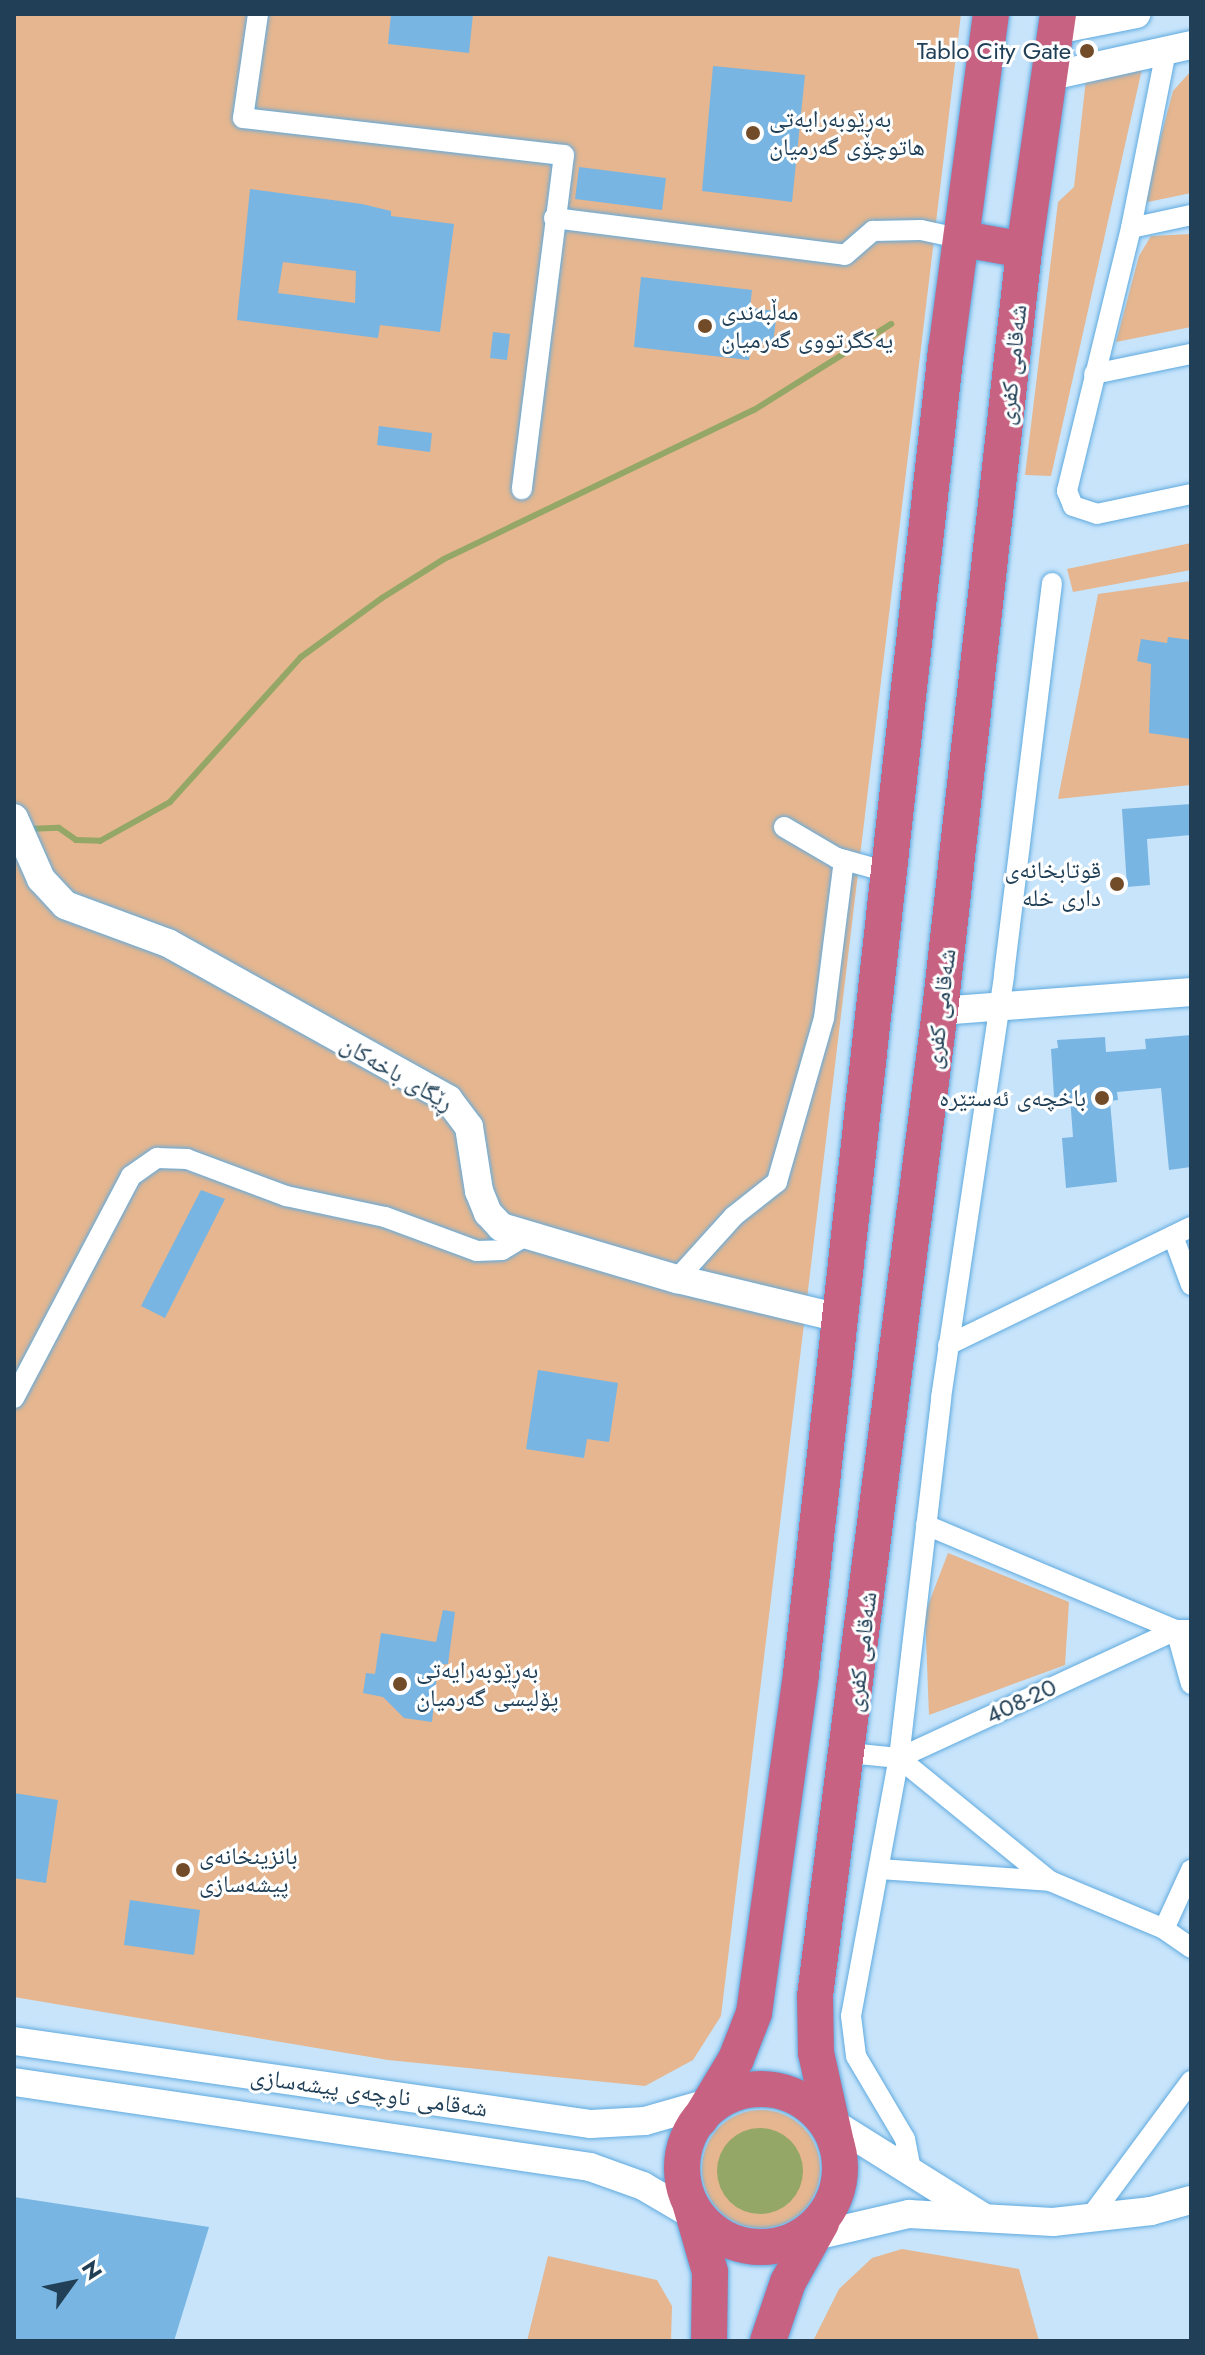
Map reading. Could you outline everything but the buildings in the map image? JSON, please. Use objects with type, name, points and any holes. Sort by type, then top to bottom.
[{"type":"highway","points":[[709,2341],[712,2290],[683,2165],[736,2059],[754,2013],[843,1319],[946,351],[991,14]]},
{"type":"highway","name":"شەقامی کفری","points":[[830,2127],[816,2053],[815,1996],[849,1753],[940,1011],[1024,250],[1057,22]]},
{"type":"highway","points":[[963,239],[1024,250]]},
{"type":"highway","points":[[710,2106],[763,2089],[802,2100],[830,2127],[839,2183],[811,2232],[788,2282],[768,2341]]},
{"type":"highway","points":[[696,2212],[746,2245],[771,2247],[811,2232]]},
{"type":"street","points":[[258,14],[243,118],[564,155],[522,489]]},
{"type":"street","points":[[1057,22],[1127,16],[1117,62]]},
{"type":"street","points":[[1051,76],[1178,48],[1067,477],[1073,506],[1097,514],[1191,494]]},
{"type":"street","points":[[1131,228],[1191,215]]},
{"type":"street","points":[[554,218],[845,255],[873,231],[921,230],[963,239]]},
{"type":"street","points":[[1094,374],[1191,354]]},
{"type":"street","points":[[912,2175],[905,2139],[856,2056],[851,2016],[899,1758],[948,1345],[997,1004],[1052,583]]},
{"type":"street","name":"ڕێگای باخەکان","points":[[14,818],[41,879],[65,905],[168,943],[448,1099],[469,1127],[474,1168],[488,1213],[501,1227],[677,1279],[843,1319]]},
{"type":"street","points":[[784,827],[844,860],[891,873]]},
{"type":"street","points":[[677,1279],[734,1216],[777,1182],[824,1018],[844,860]]},
{"type":"street","points":[[940,1011],[997,1004],[1191,992]]},
{"type":"street","points":[[14,1398],[131,1176],[157,1158],[187,1159],[286,1196],[385,1217],[477,1251],[502,1250],[525,1236]]},
{"type":"street","points":[[948,1345],[1182,1232],[1191,1285]]},
{"type":"street","points":[[926,1525],[1183,1630],[1191,1684]]},
{"type":"street","name":"408-20","points":[[899,1758],[1183,1630]]},
{"type":"street","points":[[849,1753],[899,1758],[1050,1881],[1164,1929],[1191,1948]]},
{"type":"street","points":[[879,1869],[1050,1881]]},
{"type":"street","points":[[1164,1929],[1191,1870]]},
{"type":"street","name":"شەقامی ناوچەی پیشەسازی","points":[[14,2041],[591,2124],[645,2121],[710,2106]]},
{"type":"street","points":[[1089,2219],[1191,2081]]},
{"type":"street","name":"شەقامی ناوچەی پیشەسازی","points":[[14,2082],[600,2169],[696,2212]]},
{"type":"street","points":[[830,2127],[984,2217]]},
{"type":"street","points":[[811,2232],[888,2216],[1089,2219],[1151,2211],[1191,2200]]},
{"type":"shaded area","points":[[14,14],[961,14],[721,2016],[693,2060],[645,2086],[388,2060],[14,1997]]},
{"type":"shaded area","points":[[1142,69],[1051,476],[1025,475],[1058,202],[1074,187],[1086,79]]},
{"type":"shaded area","points":[[1191,71],[1191,193],[1143,203],[1173,91]]},
{"type":"shaded area","points":[[1191,234],[1191,327],[1116,342],[1139,256],[1151,236]]},
{"type":"shaded area","points":[[1191,543],[1191,570],[1073,592],[1067,569]]},
{"type":"shaded area","points":[[1191,581],[1191,785],[1058,799],[1098,594]]},
{"type":"shaded area","points":[[948,1553],[1069,1602],[1065,1665],[929,1715],[925,1613]]},
{"type":"shaded area","points":[[761,2110],[784,2114],[803,2127],[816,2146],[820,2169],[816,2192],[803,2211],[784,2224],[761,2228],[738,2224],[719,2211],[706,2192],[702,2169],[706,2146],[719,2127],[738,2114]]},
{"type":"shaded area","points":[[760,2128],[776,2132],[790,2141],[799,2155],[803,2171],[799,2187],[790,2201],[776,2210],[760,2214],[744,2210],[730,2201],[721,2187],[717,2171],[721,2155],[730,2141],[744,2132]]},
{"type":"shaded area","points":[[902,2249],[1019,2269],[1039,2341],[813,2341],[839,2289],[872,2258]]},
{"type":"shaded area","points":[[548,2256],[657,2280],[672,2306],[671,2341],[527,2341]]},
{"type":"waterway","points":[[26,829],[59,828],[76,840],[100,841],[170,802],[301,657],[382,598],[444,559],[754,410],[891,324]]},
{"type":"place","name":"Tablo City Gate","points":[[1087,51]]},
{"type":"place","name":"بەڕێوبەرایەتی هاتوچۆی گەرمیان","points":[[753,133]]},
{"type":"place","name":"مەڵبەندی یەکگرتووی گەرمیان","points":[[705,326]]},
{"type":"place","name":"قوتابخانەی داری خلە","points":[[1117,884]]},
{"type":"place","name":"باخچەی ئەستێرە","points":[[1102,1098]]},
{"type":"place","name":"بەڕێوبەرایەتی پۆلیسی گەرمیان","points":[[400,1684]]},
{"type":"place","name":"بانزینخانەی پیشەسازی","points":[[183,1870]]}]
